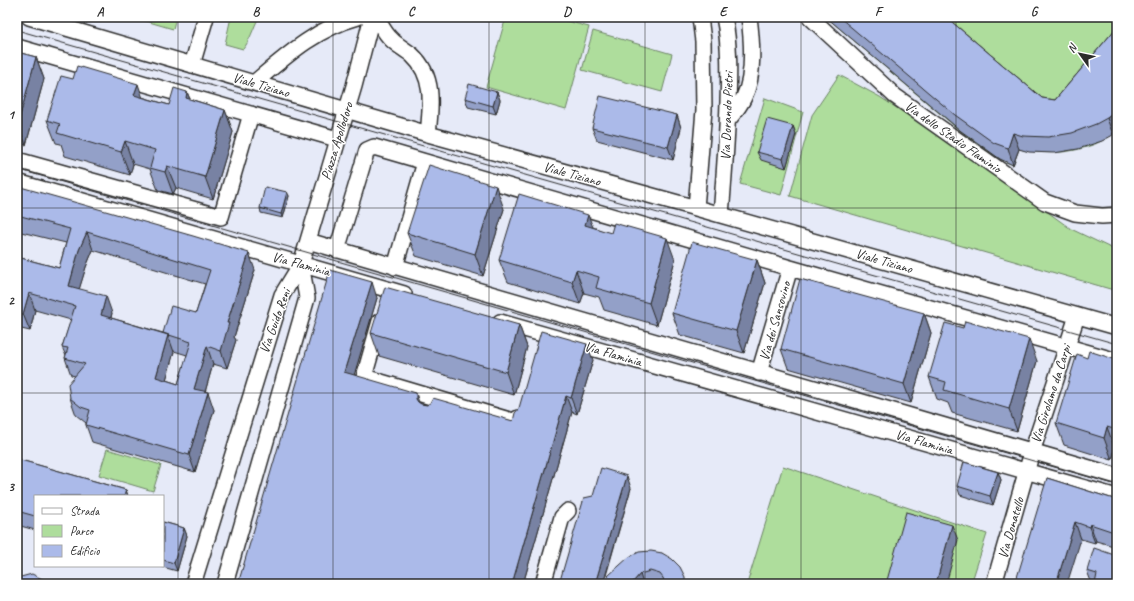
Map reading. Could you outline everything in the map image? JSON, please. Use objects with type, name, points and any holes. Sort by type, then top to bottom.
[{"type":"street","name":"Viale Tiziano","points":[[29,17],[428,134],[721,215],[1117,328]]},
{"type":"street","points":[[192,65],[206,17]]},
{"type":"street","points":[[254,83],[315,35],[340,23],[358,17]]},
{"type":"street","name":"Piazza Apollodoro","points":[[301,264],[372,17]]},
{"type":"street","points":[[376,17],[391,40],[412,55],[425,73],[429,84],[431,97],[428,134]]},
{"type":"street","name":"Via Dorando Pietri","points":[[696,208],[704,110],[703,32],[700,17]]},
{"type":"street","name":"Via Dorando Pietri","points":[[721,215],[728,120],[728,49],[724,17]]},
{"type":"street","points":[[728,120],[744,98],[749,84],[752,46],[749,17]]},
{"type":"street","name":"Via dello Stadio Flaminio","points":[[810,17],[895,96],[1044,202],[1075,213],[1102,216],[1117,215]]},
{"type":"street","points":[[17,47],[338,139]]},
{"type":"street","points":[[703,49],[728,49]]},
{"type":"street","points":[[17,160],[221,217],[250,114]]},
{"type":"street","name":"Viale Tiziano","points":[[337,250],[368,149],[374,147],[1117,361]]},
{"type":"street","points":[[395,267],[425,162]]},
{"type":"street","name":"Via Flaminia","points":[[17,182],[419,298]]},
{"type":"street","name":"Via Flaminia","points":[[308,241],[1117,476]]},
{"type":"street","name":"Via Guido Reni","points":[[193,584],[282,295],[301,264]]},
{"type":"street","name":"Via Guido Reni","points":[[225,584],[307,298],[301,264]]},
{"type":"street","name":"Via dei Sansovino","points":[[759,373],[790,268]]},
{"type":"street","points":[[389,290],[364,377],[432,405],[516,422],[520,407]]},
{"type":"street","name":"Via Girolamo da Carpi","points":[[1027,472],[1032,452],[1077,316]]},
{"type":"street","name":"Via Flaminia","points":[[487,318],[538,340],[1117,497]]},
{"type":"street","name":"Via Donatello","points":[[994,584],[1027,472]]},
{"type":"street","points":[[543,584],[562,516],[568,511]]},
{"type":"green space","points":[[132,17],[176,17],[173,29]]},
{"type":"green space","points":[[231,17],[259,17],[243,49],[225,44]]},
{"type":"green space","points":[[506,17],[552,17],[589,27],[566,110],[486,87]]},
{"type":"green space","points":[[826,17],[1117,17],[1117,131],[1096,144],[1070,151],[1044,153],[1019,149],[1013,165],[1002,160],[972,141]]},
{"type":"green space","points":[[593,31],[672,54],[662,92],[582,70]]},
{"type":"green space","points":[[839,75],[880,97],[980,163],[1071,229],[1117,251],[1117,291],[790,196],[812,115]]},
{"type":"green space","points":[[765,98],[803,112],[781,195],[740,184]]},
{"type":"green space","points":[[107,449],[161,465],[153,491],[99,475]]},
{"type":"green space","points":[[783,466],[987,534],[971,584],[747,584]]},
{"type":"building","points":[[839,17],[946,17],[1042,98],[1055,100],[1117,27],[1117,110],[1096,124],[1072,133],[1048,137],[1023,136],[1013,133],[1008,148],[994,143],[955,115]]},
{"type":"building","points":[[17,52],[36,57],[18,123],[17,123]]},
{"type":"building","points":[[77,66],[138,84],[134,95],[169,105],[174,88],[187,92],[186,98],[225,110],[205,177],[167,166],[165,172],[150,168],[155,150],[125,141],[121,152],[57,133],[60,124],[47,120],[61,76],[73,79]]},
{"type":"building","points":[[469,84],[497,92],[493,106],[465,98]]},
{"type":"building","points":[[600,96],[677,115],[668,147],[592,128]]},
{"type":"building","points":[[767,119],[793,126],[783,159],[757,152]]},
{"type":"building","points":[[429,165],[496,186],[475,254],[407,233]]},
{"type":"building","points":[[17,186],[249,253],[227,323],[229,323],[221,351],[207,346],[194,389],[208,392],[189,455],[86,425],[90,410],[81,407],[70,398],[68,384],[85,364],[65,358],[68,348],[62,347],[75,306],[29,293],[23,314],[17,313],[17,257],[59,268],[70,229],[17,215]],"holes":[[[87,232],[210,270],[196,313],[171,306],[163,333],[191,342],[178,384],[156,377],[168,335],[101,315],[106,296],[69,286],[79,250]]]},
{"type":"building","points":[[265,187],[287,192],[281,214],[260,208]]},
{"type":"building","points":[[519,194],[588,215],[585,225],[611,233],[614,223],[667,238],[649,303],[596,288],[599,277],[576,270],[572,282],[499,260]]},
{"type":"building","points":[[692,242],[757,260],[736,331],[672,313]]},
{"type":"building","points":[[330,270],[372,282],[344,372],[416,393],[416,399],[421,404],[427,405],[433,398],[513,421],[515,413],[519,408],[541,331],[587,344],[571,398],[566,396],[512,584],[238,584]]},
{"type":"building","points":[[800,279],[924,313],[904,384],[781,349]]},
{"type":"building","points":[[385,287],[519,325],[506,372],[371,333]]},
{"type":"building","points":[[965,321],[1029,339],[1009,409],[944,390],[946,382],[929,377],[945,323],[963,328]]},
{"type":"building","points":[[1089,351],[1117,360],[1117,430],[1107,427],[1104,438],[1056,423],[1077,354],[1087,358]]},
{"type":"building","points":[[17,459],[126,490],[124,495],[34,495],[34,516],[17,511]]},
{"type":"building","points":[[964,462],[998,472],[990,496],[957,486]]},
{"type":"building","points":[[601,468],[627,476],[595,584],[559,584],[584,498],[593,496]]},
{"type":"building","points":[[1047,478],[1117,500],[1117,533],[1090,524],[1089,527],[1075,522],[1056,584],[1015,584]]},
{"type":"building","points":[[906,512],[952,525],[937,580],[946,582],[945,584],[886,584]]},
{"type":"building","points":[[164,522],[184,528],[174,563],[164,560]]},
{"type":"building","points":[[1094,548],[1117,556],[1117,584],[1095,584],[1097,574],[1087,571]]},
{"type":"building","points":[[651,551],[662,553],[672,559],[680,567],[685,577],[685,584],[665,584],[660,574],[650,571],[640,574],[633,584],[599,584],[629,557],[639,552]]},
{"type":"building","points":[[32,574],[54,584],[17,584],[17,578]]},
{"type":"tram line","points":[[17,30],[1117,344]]},
{"type":"tram line","points":[[17,169],[1117,485]]}]
